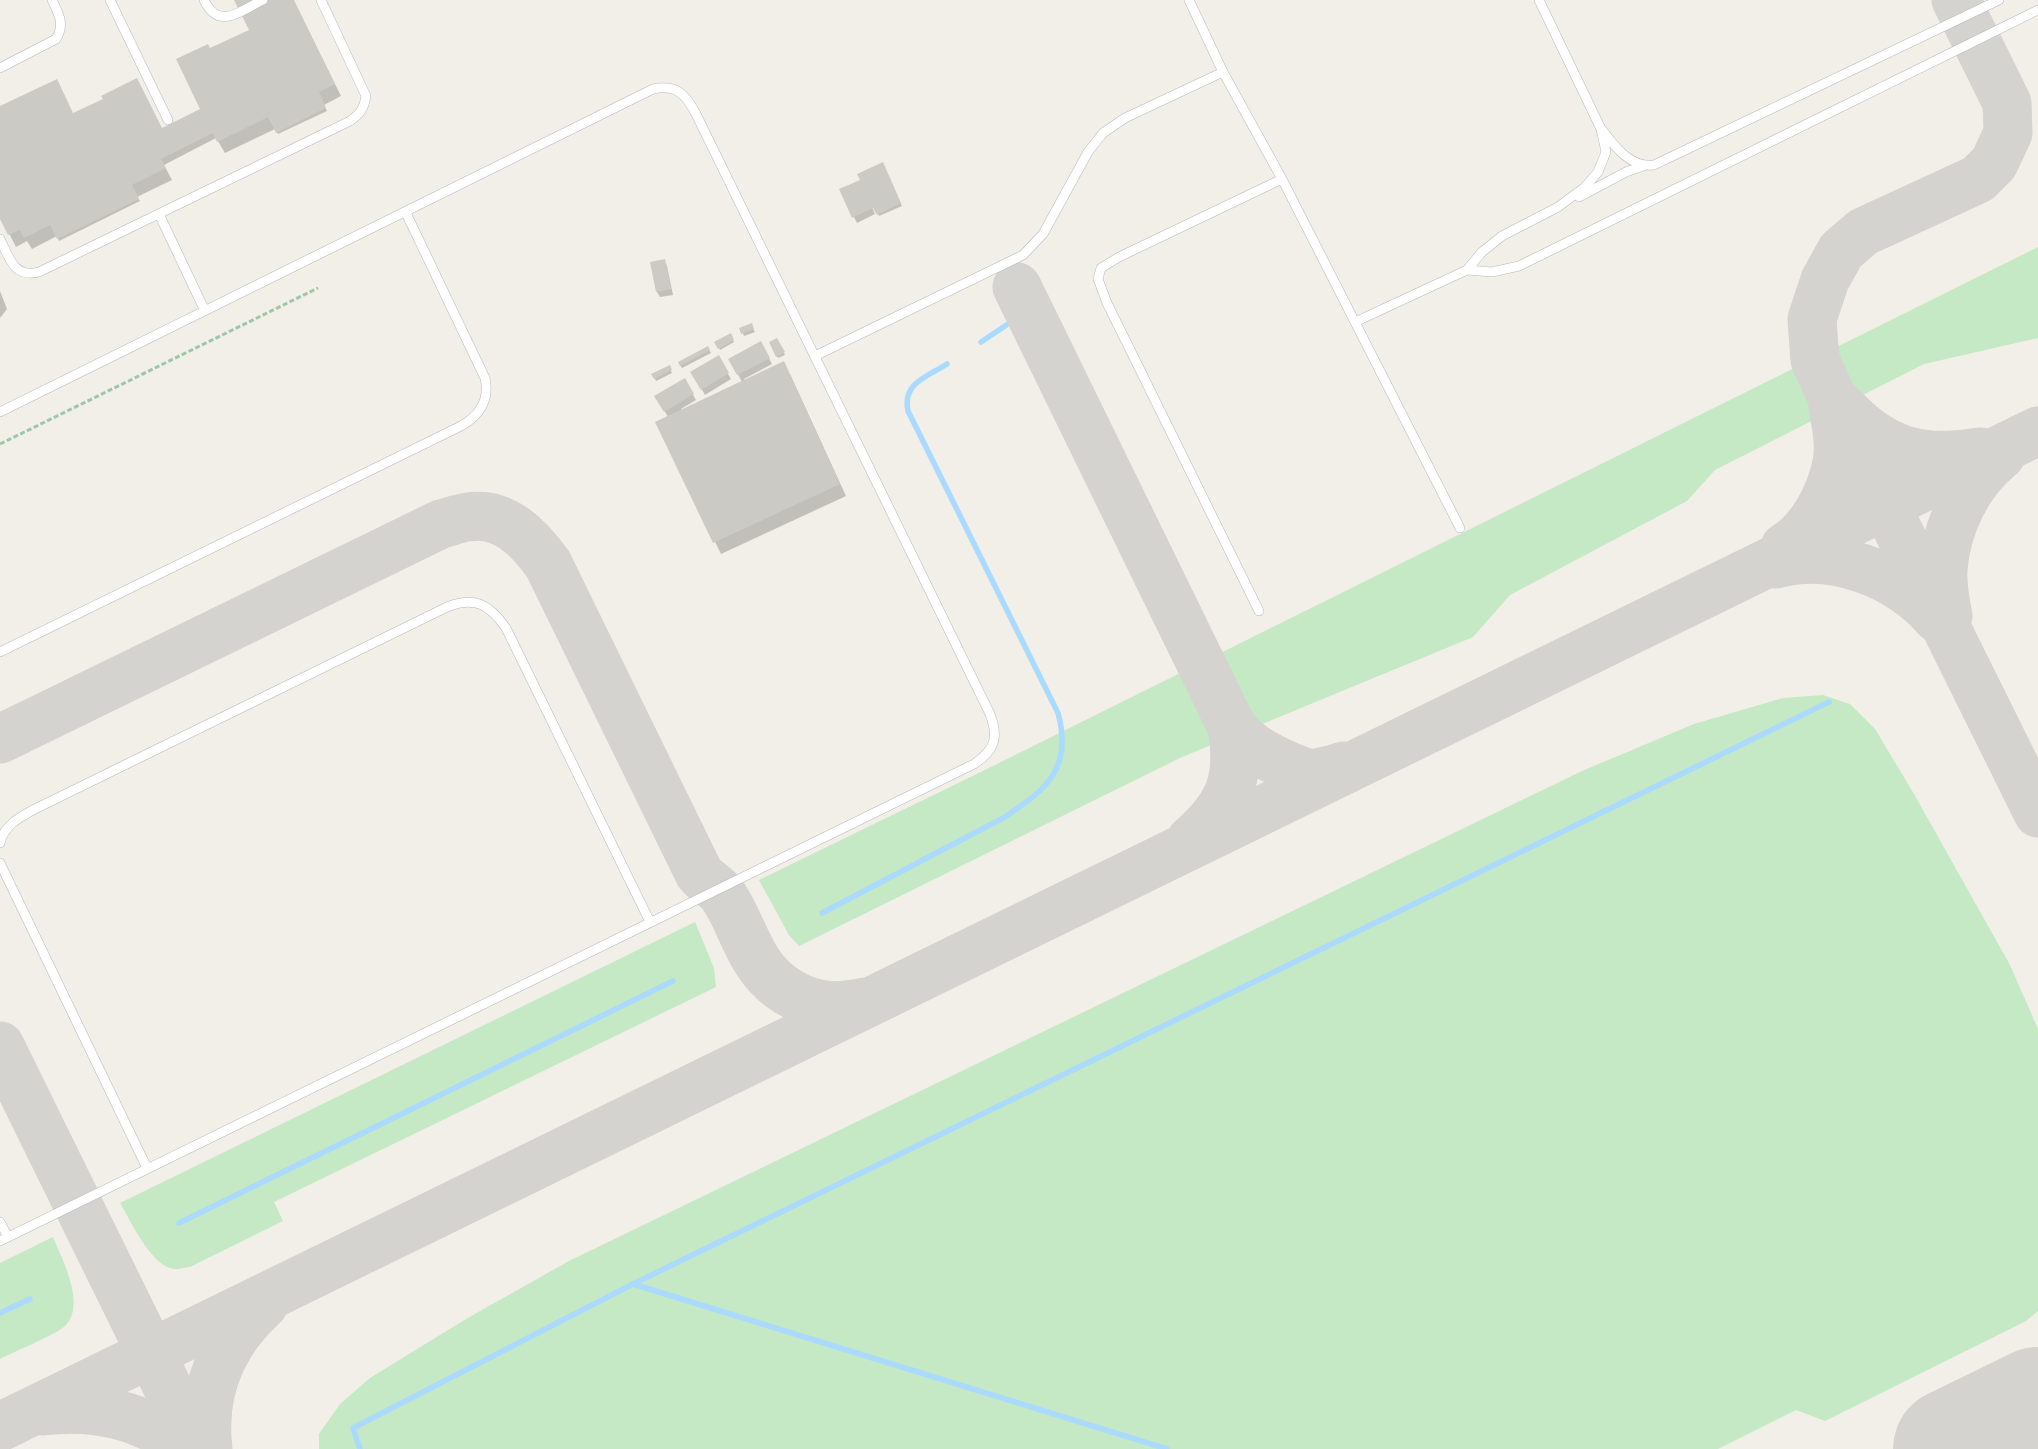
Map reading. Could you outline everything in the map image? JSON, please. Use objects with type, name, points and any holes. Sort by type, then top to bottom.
[{"type":"lane","points":[[0,68],[56,39],[62,24],[52,0]]},
{"type":"lane","points":[[110,0],[168,120]]},
{"type":"lane","points":[[204,0],[212,13],[217,17],[224,18],[263,0]]},
{"type":"lane","points":[[0,239],[16,268],[23,273],[31,274],[159,214],[359,115],[365,107],[366,96],[321,0]]},
{"type":"lane","points":[[1189,0],[1223,72],[1282,179],[1460,528]]},
{"type":"lane","points":[[1539,0],[1600,127],[1616,148],[1644,166]]},
{"type":"lane","points":[[1355,322],[1466,270],[1482,252],[1502,236],[1626,172],[1666,158],[2000,0]]},
{"type":"lane","points":[[1466,270],[1492,272],[1519,266],[2038,10]]},
{"type":"lane","points":[[815,356],[1029,251],[1043,234],[1088,152],[1103,133],[1125,118],[1223,72]]},
{"type":"lane","points":[[0,412],[406,213],[653,89],[671,88],[687,98],[695,112],[990,714],[995,738],[988,752],[974,764],[4,1239],[0,1222]]},
{"type":"lane","points":[[1558,207],[1585,187],[1598,172],[1606,152],[1600,127]]},
{"type":"lane","points":[[1259,611],[1112,312],[1098,279],[1101,268],[1119,257],[1282,179]]},
{"type":"lane","points":[[0,652],[461,426],[476,416],[485,401],[487,386],[485,378],[406,213]]},
{"type":"lane","points":[[159,214],[205,311]]},
{"type":"lane","points":[[0,843],[9,827],[29,812],[447,607],[464,601],[472,601],[488,608],[506,628],[650,922]]},
{"type":"lane","points":[[0,864],[147,1168]]},
{"type":"path","points":[[0,444],[318,288]]},
{"type":"green space","points":[[2038,247],[2038,338],[1924,364],[1715,470],[1687,501],[1510,595],[1473,637],[1182,757],[799,946],[789,935],[759,880],[991,767]]},
{"type":"green space","points":[[1823,695],[1850,704],[1875,729],[1914,794],[2010,965],[2038,1029],[2038,1311],[2026,1321],[1825,1421],[1796,1410],[1718,1449],[319,1449],[319,1434],[340,1404],[370,1378],[466,1319],[569,1261],[1582,771],[1694,724],[1783,698]]},
{"type":"green space","points":[[695,922],[714,968],[716,987],[274,1202],[283,1221],[192,1266],[176,1269],[167,1267],[159,1261],[143,1243],[120,1203]]},
{"type":"green space","points":[[53,1237],[70,1281],[74,1305],[72,1316],[61,1329],[0,1359],[0,1263]]},
{"type":"building","points":[[234,0],[294,0],[335,84],[319,92],[326,108],[276,133],[268,117],[217,142],[213,133],[161,159],[166,168],[132,185],[139,199],[57,239],[50,225],[24,238],[20,230],[8,235],[0,219],[0,106],[57,79],[73,113],[103,99],[101,96],[137,78],[162,128],[200,109],[176,59],[208,44],[210,48],[249,30]]},
{"type":"building","points":[[883,162],[901,203],[877,215],[873,208],[852,218],[839,189],[860,180],[857,174]]},
{"type":"building","points":[[665,259],[671,289],[656,292],[650,262]]},
{"type":"building","points":[[752,323],[754,329],[741,334],[739,328]]},
{"type":"building","points":[[731,333],[734,340],[718,349],[714,342]]},
{"type":"building","points":[[777,338],[785,352],[776,357],[769,342]]},
{"type":"building","points":[[761,341],[770,358],[737,375],[728,359]]},
{"type":"building","points":[[708,346],[710,350],[680,366],[678,362]]},
{"type":"building","points":[[719,355],[729,373],[701,390],[690,372]]},
{"type":"building","points":[[784,361],[840,484],[713,543],[655,422]]},
{"type":"building","points":[[670,365],[672,370],[654,379],[651,374]]},
{"type":"building","points":[[685,378],[694,394],[664,412],[654,396]]},
{"type":"waterway","points":[[981,342],[1008,324]]},
{"type":"waterway","points":[[822,913],[1005,817],[1033,797],[1053,775],[1059,763],[1062,749],[1062,732],[1058,713],[908,411],[907,401],[912,387],[924,377],[947,364]]},
{"type":"waterway","points":[[360,1449],[353,1428],[633,1284],[1829,702]]},
{"type":"waterway","points":[[179,1223],[673,981]]},
{"type":"waterway","points":[[633,1284],[1167,1449]]},
{"type":"waterway","points":[[0,1313],[30,1299]]},
{"type":"taxiway","points":[[1956,0],[2007,103],[2008,133],[1994,163],[1978,179],[1863,232],[1841,251],[1825,280],[1812,319],[1815,360],[2038,813]]},
{"type":"taxiway","points":[[1017,287],[1232,727],[1258,751],[1300,770],[1318,773],[1344,766]]},
{"type":"taxiway","points":[[1842,407],[1872,434],[1904,450],[1921,454],[1939,455],[1980,452]]},
{"type":"taxiway","points":[[1785,547],[1795,540],[1812,522],[1830,487],[1837,463],[1838,450],[1837,429],[1833,409]]},
{"type":"taxiway","points":[[0,1427],[2038,431]]},
{"type":"taxiway","points":[[1948,616],[1943,588],[1943,570],[1945,554],[1954,522],[1968,492],[1978,478],[2001,455]]},
{"type":"taxiway","points":[[0,739],[441,524],[468,517],[481,516],[493,518],[504,522],[524,536],[548,564],[699,873],[719,890],[724,897],[750,949],[764,970],[775,982],[801,999],[832,1006],[865,1002]]},
{"type":"taxiway","points":[[1776,564],[1798,560],[1820,560],[1864,569],[1904,589],[1937,618]]},
{"type":"taxiway","points":[[1191,840],[1215,815],[1230,790],[1235,762],[1232,727]]},
{"type":"taxiway","points":[[0,1046],[198,1449]]},
{"type":"taxiway","points":[[208,1449],[208,1407],[217,1369],[236,1335],[264,1304]]},
{"type":"taxiway","points":[[2019,1417],[2038,1406]]},
{"type":"taxiway","points":[[43,1411],[80,1409],[117,1415],[152,1427],[183,1449]]},
{"type":"runway","points":[[1954,1449],[2038,1408]]}]
